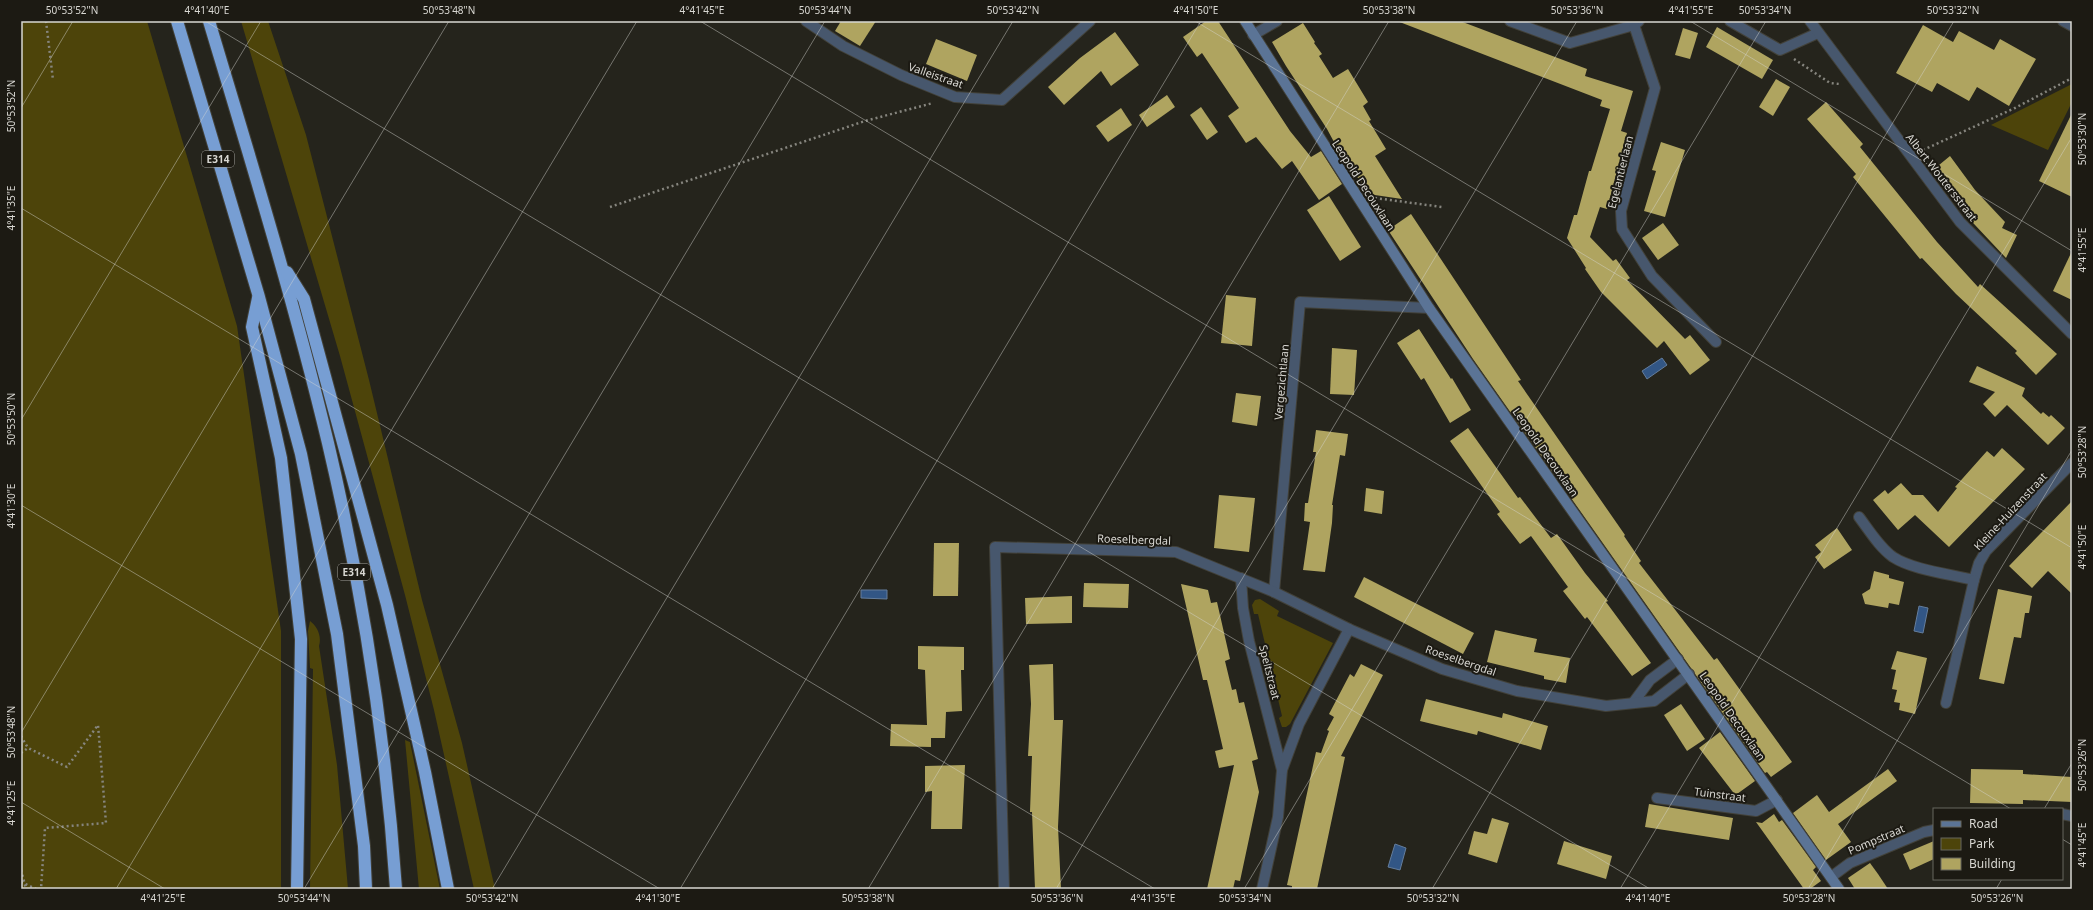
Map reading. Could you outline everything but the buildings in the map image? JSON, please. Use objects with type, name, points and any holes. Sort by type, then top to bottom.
[{"type":"highway","name":"E314","points":[[177,21],[259,297],[301,454],[337,634],[364,846],[366,889]]},
{"type":"highway","name":"E314","points":[[209,21],[280,261],[328,444],[364,620],[392,830],[396,889]]},
{"type":"highway","points":[[280,261],[304,299],[387,605],[425,772],[448,889]]},
{"type":"highway","points":[[259,297],[252,327],[281,458],[301,639],[297,889]]},
{"type":"street","name":"Valleistraat","points":[[806,21],[843,46],[862,56],[901,75],[955,97],[1002,100],[1090,21]]},
{"type":"street","name":"Leopold Decouxlaan","points":[[1244,21],[1429,308],[1689,674],[1839,889]]},
{"type":"street","points":[[1253,36],[1277,21]]},
{"type":"street","points":[[1510,21],[1570,44],[1637,23]]},
{"type":"street","points":[[1730,21],[1780,50],[1818,32]]},
{"type":"street","name":"Albert Woutersstraat","points":[[1810,21],[1960,222],[2072,334]]},
{"type":"street","points":[[2063,21],[2072,26]]},
{"type":"street","name":"Egelantierlaan","points":[[1637,23],[1655,88],[1621,211],[1622,229],[1652,276],[1716,342]]},
{"type":"street","name":"Vergezichtlaan","points":[[1274,592],[1300,302],[1429,308]]},
{"type":"street","name":"Kleine-Huizenstraat","points":[[1946,704],[1979,563],[1986,551],[2072,463]]},
{"type":"street","points":[[1858,517],[1886,551],[1902,562],[1974,580]]},
{"type":"street","name":"Roeselbergdal","points":[[1004,889],[996,547],[1176,552],[1274,592],[1349,629],[1442,669],[1517,691],[1606,706],[1654,702],[1689,674]]},
{"type":"street","name":"Speltstraat","points":[[1241,578],[1243,608],[1249,641],[1282,770]]},
{"type":"street","name":"Speltstraat","points":[[1262,889],[1278,816],[1282,770],[1299,724],[1349,629]]},
{"type":"street","points":[[1633,703],[1650,680],[1678,659]]},
{"type":"street","name":"Tuinstraat","points":[[1657,798],[1756,811],[1777,800]]},
{"type":"street","name":"Pompstraat","points":[[1831,877],[1850,863],[1924,832],[1933,830]]},
{"type":"path","points":[[46,21],[53,80]]},
{"type":"path","points":[[1780,50],[1830,83],[1858,86]]},
{"type":"path","points":[[1910,156],[2015,108],[2072,78]]},
{"type":"path","points":[[610,207],[865,121],[955,97]]},
{"type":"path","points":[[1357,196],[1442,207]]},
{"type":"path","points":[[21,736],[28,748],[68,767],[98,725],[106,823],[45,828],[41,889]]},
{"type":"path","points":[[21,753],[28,748]]},
{"type":"path","points":[[21,870],[26,889]]},
{"type":"path","points":[[21,882],[36,889]]},
{"type":"green space","points":[[21,21],[147,21],[237,326],[281,631],[281,889],[21,889]]},
{"type":"green space","points":[[241,21],[268,21],[306,135],[369,380],[422,600],[462,743],[495,889],[474,889],[434,710],[405,595],[340,356]]},
{"type":"green space","points":[[2072,84],[2072,102],[2048,150],[1991,125]]},
{"type":"green space","points":[[1260,599],[1279,611],[1277,616],[1333,643],[1290,724],[1286,727],[1282,727],[1279,718],[1282,716],[1258,614],[1254,614],[1252,605],[1255,600]]},
{"type":"green space","points":[[310,621],[317,628],[320,639],[319,646],[337,765],[348,889],[310,889],[313,669],[310,668],[308,631]]},
{"type":"green space","points":[[405,740],[410,742],[440,889],[419,889]]},
{"type":"water","points":[[1662,358],[1667,365],[1647,379],[1642,371]]},
{"type":"water","points":[[861,590],[887,590],[887,599],[861,598]]},
{"type":"water","points":[[1919,606],[1928,608],[1923,633],[1914,631]]},
{"type":"water","points":[[1395,844],[1406,848],[1400,870],[1388,867]]}]
